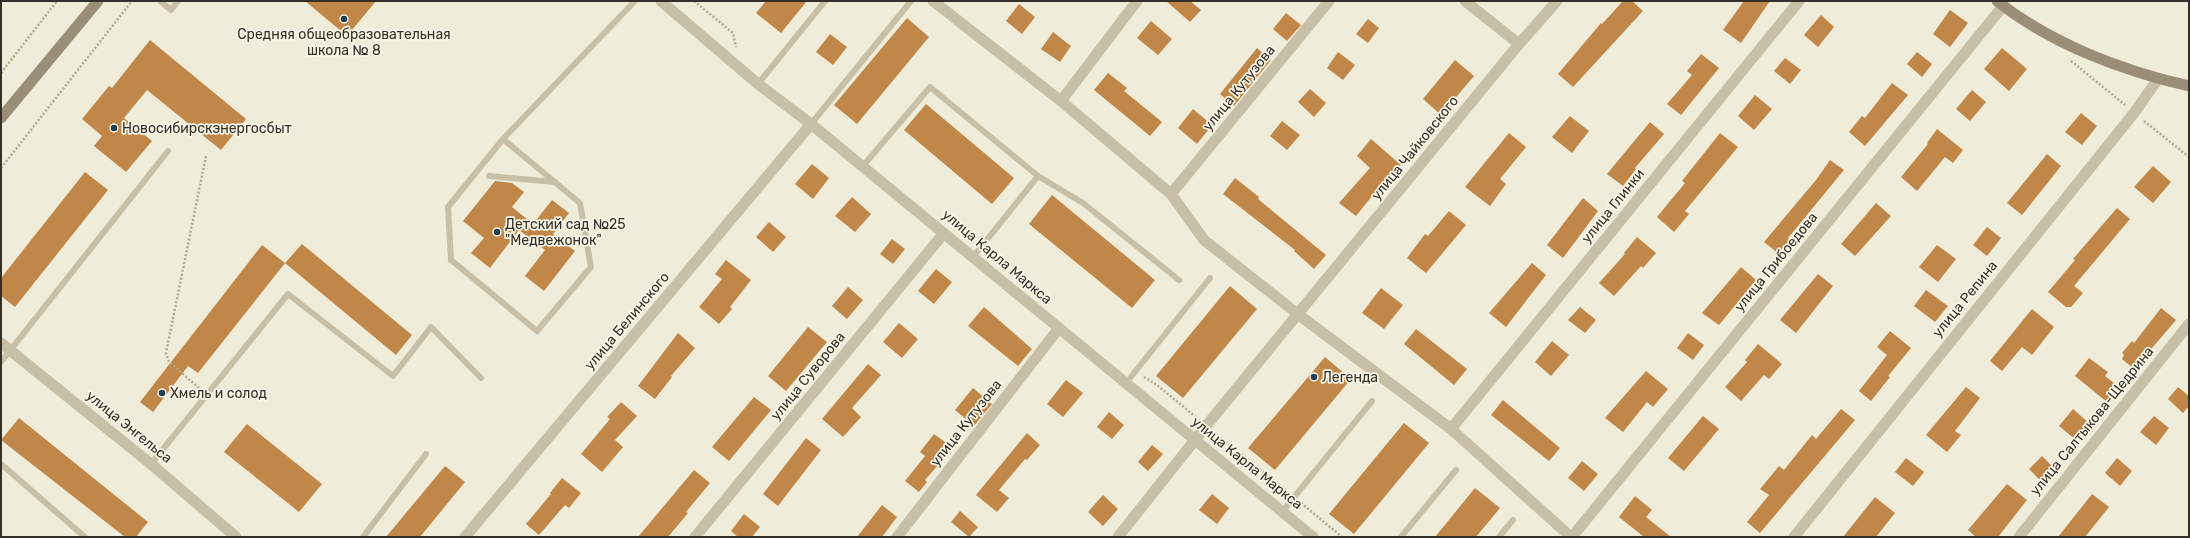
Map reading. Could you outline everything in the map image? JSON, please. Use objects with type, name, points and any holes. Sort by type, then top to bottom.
[{"type":"main road","points":[[1,118],[98,1]]},
{"type":"main road","points":[[2002,3],[2049,34],[2109,64],[2158,79],[2189,86]]},
{"type":"street","name":"улица Карла Маркса","points":[[661,1],[758,84],[863,166],[1313,537]]},
{"type":"street","points":[[933,1],[1060,101],[1171,194],[1204,240],[1299,315],[1451,429],[1572,537]]},
{"type":"street","points":[[1060,101],[1137,1]]},
{"type":"street","name":"улица Кутузова","points":[[1171,194],[1330,1]]},
{"type":"street","points":[[1465,1],[1519,44]]},
{"type":"street","name":"улица Чайковского","points":[[1195,440],[1299,315],[1519,44],[1557,1]]},
{"type":"street","name":"улица Глинки","points":[[1451,429],[1799,1]]},
{"type":"street","name":"улица Грибоедова","points":[[1572,537],[2002,3]]},
{"type":"street","name":"улица Репина","points":[[1794,537],[2134,113],[2158,79]]},
{"type":"street","name":"улица Белинского","points":[[465,537],[811,124]]},
{"type":"street","name":"улица Суворова","points":[[695,537],[944,233]]},
{"type":"street","name":"улица Салтыкова-Щедрина","points":[[2018,537],[2189,324]]},
{"type":"street","name":"улица Кутузова","points":[[897,537],[1059,328]]},
{"type":"street","name":"улица Энгельса","points":[[1,343],[151,464],[236,537]]},
{"type":"street","points":[[1118,537],[1195,440]]},
{"type":"lane","points":[[160,1],[171,10],[178,1]]},
{"type":"lane","points":[[503,139],[580,203],[591,267],[537,331],[451,260],[448,207],[503,139],[635,1]]},
{"type":"lane","points":[[758,84],[825,1]]},
{"type":"lane","points":[[811,124],[912,1]]},
{"type":"lane","points":[[863,166],[930,87],[1038,176],[1083,203],[1179,280]]},
{"type":"lane","points":[[1,362],[168,151]]},
{"type":"lane","points":[[490,176],[555,182]]},
{"type":"lane","points":[[973,257],[1038,176]]},
{"type":"lane","points":[[1126,383],[1210,278]]},
{"type":"lane","points":[[151,464],[288,294],[393,376],[431,327],[481,378]]},
{"type":"lane","points":[[1282,512],[1372,401]]},
{"type":"lane","points":[[363,537],[426,454]]},
{"type":"lane","points":[[1,464],[84,537]]},
{"type":"lane","points":[[1401,537],[1456,470]]},
{"type":"lane","points":[[1499,537],[1513,520]]},
{"type":"path","points":[[1,73],[57,1]]},
{"type":"path","points":[[1,168],[132,1]]},
{"type":"path","points":[[2069,59],[2189,157]]},
{"type":"path","points":[[206,156],[166,353],[169,362],[207,394]]},
{"type":"building","name":"Средняя общеобразовательная школа № 8","points":[[305,1],[376,1],[347,36]]},
{"type":"building","points":[[766,1],[807,1],[781,33],[756,13]]},
{"type":"building","points":[[1166,1],[1190,1],[1201,10],[1190,22]]},
{"type":"building","points":[[1623,1],[1632,1],[1643,11],[1573,87],[1558,74],[1601,23],[1602,24]]},
{"type":"building","points":[[1744,1],[1770,1],[1741,43],[1723,30]]},
{"type":"building","points":[[1019,4],[1035,17],[1022,34],[1006,21]]},
{"type":"building","points":[[1950,10],[1968,23],[1950,47],[1933,34]]},
{"type":"building","points":[[1286,13],[1301,25],[1287,41],[1273,29]]},
{"type":"building","points":[[1821,15],[1834,27],[1818,47],[1804,35]]},
{"type":"building","points":[[907,18],[929,37],[857,124],[834,105]]},
{"type":"building","points":[[1368,19],[1379,28],[1368,43],[1356,34]]},
{"type":"building","points":[[1151,21],[1172,39],[1158,55],[1137,38]]},
{"type":"building","points":[[1053,32],[1071,46],[1060,62],[1041,49]]},
{"type":"building","points":[[830,34],[847,47],[833,65],[816,52]]},
{"type":"building","points":[[150,40],[246,119],[221,150],[147,90],[124,118],[152,141],[126,172],[94,146],[102,136],[82,119],[109,86],[112,88]]},
{"type":"building","points":[[1257,48],[1271,60],[1234,106],[1220,94]]},
{"type":"building","points":[[2002,48],[2027,69],[2009,91],[1984,69]]},
{"type":"building","points":[[1338,52],[1355,65],[1343,80],[1327,68]]},
{"type":"building","points":[[1917,52],[1932,64],[1922,77],[1907,64]]},
{"type":"building","points":[[1701,54],[1719,68],[1681,115],[1667,104],[1692,75],[1687,71]]},
{"type":"building","points":[[1785,58],[1801,70],[1790,84],[1774,71]]},
{"type":"building","points":[[1455,60],[1474,76],[1441,115],[1423,99]]},
{"type":"building","points":[[1108,73],[1127,88],[1124,91],[1162,122],[1150,136],[1094,90]]},
{"type":"building","points":[[1892,83],[1908,95],[1865,146],[1849,132],[1862,116],[1865,118]]},
{"type":"building","points":[[1310,89],[1326,103],[1314,117],[1298,102]]},
{"type":"building","points":[[1972,90],[1986,102],[1970,121],[1956,109]]},
{"type":"building","points":[[1755,95],[1772,109],[1754,130],[1738,116]]},
{"type":"building","points":[[926,104],[1014,178],[992,204],[904,130]]},
{"type":"building","points":[[1193,109],[1212,125],[1197,144],[1178,128]]},
{"type":"building","points":[[2081,113],[2097,126],[2082,145],[2065,132]]},
{"type":"building","points":[[1570,116],[1589,131],[1572,153],[1552,137]]},
{"type":"building","points":[[1282,121],[1300,135],[1287,150],[1270,136]]},
{"type":"building","points":[[1650,122],[1664,134],[1635,168],[1636,169],[1623,186],[1607,174]]},
{"type":"building","points":[[1937,129],[1963,150],[1953,163],[1945,157],[1917,191],[1901,177],[1928,144],[1927,143]]},
{"type":"building","points":[[1509,133],[1526,147],[1500,179],[1506,184],[1490,206],[1465,187]]},
{"type":"building","points":[[1720,133],[1738,147],[1685,211],[1689,214],[1674,232],[1657,217],[1685,183],[1682,181]]},
{"type":"building","points":[[1371,139],[1401,165],[1386,183],[1384,181],[1356,216],[1339,203],[1370,168],[1357,156]]},
{"type":"building","points":[[2047,154],[2061,166],[2022,215],[2007,203]]},
{"type":"building","points":[[1830,160],[1844,170],[1788,238],[1791,240],[1779,254],[1764,242],[1816,180]]},
{"type":"building","points":[[812,164],[829,178],[813,199],[795,184]]},
{"type":"building","points":[[2153,166],[2171,182],[2153,203],[2134,187]]},
{"type":"building","points":[[85,172],[108,190],[15,307],[1,296],[1,278]]},
{"type":"building","points":[[1235,178],[1326,255],[1314,269],[1294,251],[1295,250],[1223,194]]},
{"type":"building","name":"Детский сад №25 \"Медвежонок\"","points":[[495,181],[512,183],[524,192],[512,207],[533,224],[552,200],[569,213],[553,234],[575,251],[544,291],[525,276],[545,250],[519,230],[490,268],[471,253],[484,238],[463,221]]},
{"type":"building","points":[[1052,195],[1155,280],[1132,308],[1029,224]]},
{"type":"building","points":[[852,197],[871,214],[855,232],[835,216]]},
{"type":"building","points":[[1583,198],[1598,211],[1563,258],[1547,245]]},
{"type":"building","points":[[1876,203],[1891,216],[1855,256],[1841,244]]},
{"type":"building","points":[[2117,208],[2130,219],[2074,286],[2083,293],[2071,307],[2066,307],[2048,292],[2075,260],[2073,259]]},
{"type":"building","points":[[1449,211],[1466,225],[1426,273],[1407,258],[1425,234],[1428,236]]},
{"type":"building","points":[[769,222],[786,237],[773,252],[756,237]]},
{"type":"building","points":[[1987,227],[2001,238],[1987,256],[1973,245]]},
{"type":"building","points":[[1637,237],[1656,253],[1643,268],[1641,266],[1614,296],[1599,283],[1625,254],[1624,253]]},
{"type":"building","points":[[892,239],[905,249],[893,264],[880,254]]},
{"type":"building","points":[[302,244],[412,335],[396,355],[285,263]]},
{"type":"building","points":[[262,245],[285,263],[198,373],[188,366],[153,412],[140,402]]},
{"type":"building","points":[[1937,245],[1956,259],[1938,282],[1919,267]]},
{"type":"building","points":[[726,260],[751,280],[730,307],[732,309],[719,324],[699,307],[722,279],[715,274]]},
{"type":"building","points":[[1532,263],[1546,275],[1506,327],[1489,313]]},
{"type":"building","points":[[1741,267],[1756,280],[1719,325],[1702,313]]},
{"type":"building","points":[[936,269],[952,282],[934,304],[918,291]]},
{"type":"building","points":[[1818,274],[1833,286],[1796,333],[1780,320]]},
{"type":"building","points":[[1230,286],[1257,309],[1183,398],[1156,376]]},
{"type":"building","points":[[848,287],[863,300],[847,319],[832,306]]},
{"type":"building","points":[[1381,288],[1403,305],[1384,329],[1362,313]]},
{"type":"building","points":[[1926,290],[1948,306],[1935,322],[1914,306]]},
{"type":"building","points":[[984,307],[1032,349],[1018,366],[968,326]]},
{"type":"building","points":[[1580,307],[1596,320],[1585,333],[1568,320]]},
{"type":"building","points":[[2161,308],[2176,320],[2134,369],[2122,359],[2124,355],[2122,353],[2132,341],[2134,343]]},
{"type":"building","points":[[2032,309],[2054,327],[2032,355],[2022,347],[2002,371],[1990,361]]},
{"type":"building","points":[[899,323],[918,339],[902,358],[883,342]]},
{"type":"building","points":[[808,327],[827,342],[786,391],[768,376]]},
{"type":"building","points":[[1416,329],[1467,369],[1454,385],[1404,344]]},
{"type":"building","points":[[1890,331],[1911,348],[1888,376],[1890,377],[1871,401],[1859,391],[1887,355],[1877,347]]},
{"type":"building","points":[[678,333],[695,348],[671,376],[672,377],[655,399],[638,386]]},
{"type":"building","points":[[1688,333],[1704,345],[1693,360],[1677,348]]},
{"type":"building","points":[[1552,341],[1569,355],[1551,376],[1535,362]]},
{"type":"building","points":[[1758,344],[1782,364],[1769,379],[1764,375],[1741,401],[1725,387],[1747,362],[1745,360]]},
{"type":"building","points":[[1325,357],[1351,379],[1275,470],[1248,448]]},
{"type":"building","points":[[2089,358],[2108,372],[2105,376],[2119,387],[2107,402],[2075,376]]},
{"type":"building","points":[[868,364],[881,375],[852,408],[861,417],[843,437],[822,419]]},
{"type":"building","points":[[1646,371],[1668,389],[1653,407],[1647,402],[1623,432],[1605,418]]},
{"type":"building","points":[[1066,380],[1083,393],[1063,417],[1047,404]]},
{"type":"building","points":[[1966,387],[1980,398],[1955,431],[1961,435],[1947,452],[1926,435]]},
{"type":"building","points":[[2178,387],[2189,396],[2189,406],[2183,413],[2168,399]]},
{"type":"building","points":[[973,388],[992,404],[974,426],[955,410]]},
{"type":"building","points":[[754,397],[771,410],[729,461],[712,447]]},
{"type":"building","points":[[1503,400],[1560,448],[1549,461],[1491,415]]},
{"type":"building","points":[[621,402],[637,416],[615,440],[623,447],[602,472],[581,454],[610,419],[607,417]]},
{"type":"building","points":[[1841,409],[1855,420],[1760,533],[1747,522],[1769,495],[1760,489],[1779,466],[1784,470],[1812,435],[1816,439]]},
{"type":"building","points":[[2073,409],[2090,424],[2076,440],[2059,426]]},
{"type":"building","points":[[1109,412],[1124,425],[1112,439],[1097,427]]},
{"type":"building","points":[[1703,416],[1719,429],[1684,471],[1668,458]]},
{"type":"building","points":[[2154,416],[2169,428],[2156,445],[2140,432]]},
{"type":"building","points":[[19,418],[148,522],[136,537],[125,537],[1,440]]},
{"type":"building","points":[[1404,423],[1429,443],[1354,534],[1329,514]]},
{"type":"building","points":[[247,424],[322,484],[299,512],[224,452]]},
{"type":"building","points":[[1027,433],[1040,445],[1027,460],[1025,459],[999,490],[1009,498],[997,512],[976,495]]},
{"type":"building","points":[[934,434],[953,448],[925,480],[927,482],[919,492],[905,481],[925,456],[920,452]]},
{"type":"building","points":[[806,438],[821,450],[778,506],[763,494]]},
{"type":"building","points":[[1152,445],[1163,454],[1148,471],[1138,462]]},
{"type":"building","points":[[2042,456],[2056,470],[2043,483],[2029,469]]},
{"type":"building","points":[[1906,458],[1924,472],[1913,486],[1895,472]]},
{"type":"building","points":[[2117,458],[2132,471],[2120,486],[2105,473]]},
{"type":"building","points":[[1582,461],[1598,474],[1584,491],[1568,478]]},
{"type":"building","points":[[445,466],[465,482],[420,537],[386,537]]},
{"type":"building","points":[[694,470],[710,483],[668,537],[638,537]]},
{"type":"building","points":[[562,478],[581,493],[569,508],[565,505],[539,535],[526,524]]},
{"type":"building","points":[[2007,484],[2027,500],[1998,537],[1976,537],[1968,530]]},
{"type":"building","points":[[1475,488],[1500,508],[1476,537],[1435,537]]},
{"type":"building","points":[[1212,494],[1229,508],[1217,524],[1199,510]]},
{"type":"building","points":[[2092,494],[2109,507],[2085,537],[2058,537]]},
{"type":"building","points":[[1103,495],[1118,509],[1103,526],[1088,512]]},
{"type":"building","points":[[1635,496],[1652,510],[1646,517],[1671,537],[1644,537],[1619,517]]},
{"type":"building","points":[[1875,497],[1895,513],[1876,537],[1843,537]]},
{"type":"building","points":[[882,505],[897,517],[882,537],[857,537]]},
{"type":"building","points":[[960,511],[978,527],[969,537],[951,522]]},
{"type":"building","points":[[744,514],[760,527],[752,537],[738,537],[731,531]]},
{"type":"place","name":"Средняя общеобразовательная школа № 8","points":[[344,19]]},
{"type":"place","name":"Новосибирскэнергосбыт","points":[[114,128]]},
{"type":"place","name":"Детский сад №25 \"Медвежонок\"","points":[[497,232]]},
{"type":"place","name":"Легенда","points":[[1314,377]]},
{"type":"place","name":"Хмель и солод","points":[[162,393]]}]
